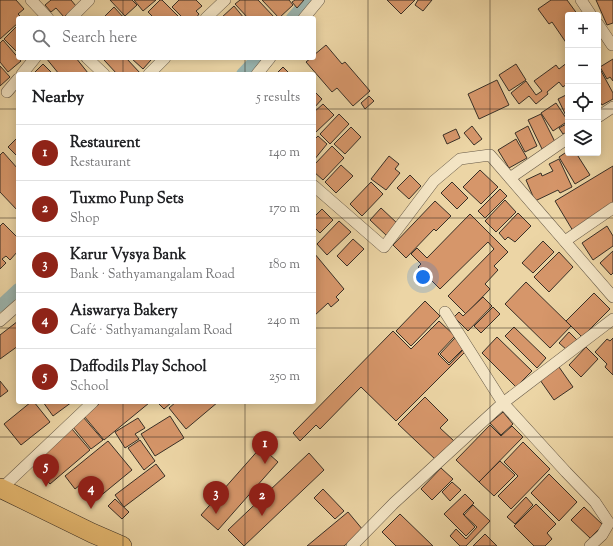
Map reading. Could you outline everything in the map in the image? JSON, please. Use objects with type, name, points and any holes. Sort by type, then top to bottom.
[{"type":"highway","points":[[0,493],[95,546]]},
{"type":"highway","points":[[0,493],[122,546]]},
{"type":"street","points":[[31,0],[46,16]]},
{"type":"street","points":[[73,16],[89,0]]},
{"type":"street","points":[[208,16],[225,0]]},
{"type":"street","points":[[306,16],[319,0]]},
{"type":"street","points":[[581,0],[590,12]]},
{"type":"street","points":[[601,28],[612,45]]},
{"type":"street","points":[[24,72],[33,60]]},
{"type":"street","points":[[89,60],[102,72]]},
{"type":"street","points":[[151,72],[163,60]]},
{"type":"street","points":[[259,72],[268,60]]},
{"type":"street","points":[[7,92],[16,81]]},
{"type":"street","points":[[601,115],[613,107]]},
{"type":"street","points":[[510,178],[565,140]]},
{"type":"street","points":[[316,188],[384,247],[434,182],[460,159],[490,155],[613,297]]},
{"type":"street","points":[[565,241],[613,208]]},
{"type":"street","points":[[0,321],[16,306]]},
{"type":"street","points":[[445,312],[503,403],[595,502],[609,523],[602,535],[590,546]]},
{"type":"street","points":[[352,546],[394,503],[503,403],[613,319]]},
{"type":"street","points":[[0,493],[91,404]]},
{"type":"building","points":[[0,0],[16,0],[24,9],[18,14],[20,16],[16,16],[16,25],[0,39]]},
{"type":"building","points":[[51,0],[71,0],[76,6],[65,16],[63,16],[56,8],[51,12],[45,5]]},
{"type":"building","points":[[110,0],[132,0],[137,5],[125,16]]},
{"type":"building","points":[[134,0],[156,0],[143,11]]},
{"type":"building","points":[[160,0],[162,0],[178,16],[152,16],[148,12]]},
{"type":"building","points":[[179,0],[196,0],[202,6],[196,11],[199,14],[198,16],[181,16],[172,7]]},
{"type":"building","points":[[240,0],[258,0],[273,16],[246,16],[235,4]]},
{"type":"building","points":[[262,0],[289,0],[293,5],[281,16],[277,16]]},
{"type":"building","points":[[295,0],[304,0],[297,8],[292,2]]},
{"type":"building","points":[[387,0],[415,0],[401,14]]},
{"type":"building","points":[[418,0],[432,0],[423,11],[415,5]]},
{"type":"building","points":[[551,0],[567,0],[576,12],[565,12],[565,41],[552,22],[549,24],[538,9]]},
{"type":"building","points":[[596,0],[613,0],[613,23],[607,25]]},
{"type":"building","points":[[234,6],[242,16],[223,16]]},
{"type":"building","points":[[114,7],[122,16],[105,16]]},
{"type":"building","points":[[16,27],[16,51],[4,39]]},
{"type":"building","points":[[3,40],[16,55],[16,60],[21,61],[8,72],[0,62],[0,43]]},
{"type":"building","points":[[326,45],[342,64],[345,62],[370,91],[353,106],[337,88],[332,92],[306,62],[308,60],[316,60],[316,53]]},
{"type":"building","points":[[613,59],[613,81],[610,77],[607,79],[601,66]]},
{"type":"building","points":[[48,60],[78,60],[87,72],[57,72]]},
{"type":"building","points":[[104,60],[128,60],[139,72],[115,72]]},
{"type":"building","points":[[133,60],[151,60],[143,69]]},
{"type":"building","points":[[43,64],[51,72],[35,72]]},
{"type":"building","points":[[516,64],[526,80],[509,91],[499,75]]},
{"type":"building","points":[[565,64],[565,85],[563,87],[559,82],[536,104],[529,96],[519,104],[511,93],[526,81],[536,95],[542,91],[534,81],[556,65],[559,69]]},
{"type":"building","points":[[0,66],[10,77],[0,86]]},
{"type":"building","points":[[283,67],[288,72],[278,72]]},
{"type":"building","points":[[601,71],[613,93],[613,99],[602,105]]},
{"type":"building","points":[[497,80],[509,105],[479,119],[468,94]]},
{"type":"building","points":[[316,93],[322,99],[316,106]]},
{"type":"building","points":[[369,96],[374,101],[365,109],[361,103]]},
{"type":"building","points":[[565,96],[565,114],[558,99]]},
{"type":"building","points":[[556,103],[565,116],[565,123],[553,131],[541,113]]},
{"type":"building","points":[[323,104],[334,115],[316,132],[316,110]]},
{"type":"building","points":[[339,114],[349,124],[330,144],[320,134]]},
{"type":"building","points":[[541,114],[555,142],[542,149],[528,120]]},
{"type":"building","points":[[565,125],[565,133],[563,134],[559,128]]},
{"type":"building","points":[[472,126],[482,139],[474,145],[464,133]]},
{"type":"building","points":[[528,126],[537,146],[525,152],[515,133]]},
{"type":"building","points":[[351,127],[361,137],[345,154],[334,144]]},
{"type":"building","points":[[456,129],[460,138],[447,144],[443,135]]},
{"type":"building","points":[[318,136],[327,144],[316,158],[316,138]]},
{"type":"building","points":[[16,139],[16,155],[8,147]]},
{"type":"building","points":[[516,139],[527,158],[509,168],[498,150]]},
{"type":"building","points":[[332,146],[344,158],[323,180],[316,174],[316,163]]},
{"type":"building","points":[[3,152],[16,167],[16,209],[0,192],[0,155]]},
{"type":"building","points":[[565,153],[565,156],[578,156],[590,175],[575,184],[559,157]]},
{"type":"building","points":[[389,156],[399,164],[395,169],[400,173],[386,190],[371,179]]},
{"type":"building","points":[[559,159],[572,187],[560,193],[558,190],[535,201],[526,180],[541,173],[542,176],[553,171],[549,164]]},
{"type":"building","points":[[341,165],[353,176],[336,193],[325,182]]},
{"type":"building","points":[[613,166],[613,207],[573,231],[555,201]]},
{"type":"building","points":[[480,170],[498,187],[481,204],[463,187]]},
{"type":"building","points":[[410,175],[421,186],[409,199],[397,188]]},
{"type":"building","points":[[371,182],[383,194],[362,216],[350,204]]},
{"type":"building","points":[[452,182],[468,198],[457,209],[441,193]]},
{"type":"building","points":[[500,189],[507,196],[485,218],[478,211]]},
{"type":"building","points":[[505,200],[516,212],[496,232],[485,221]]},
{"type":"building","points":[[435,201],[451,216],[436,231],[434,229],[406,258],[393,245]]},
{"type":"building","points":[[381,208],[398,224],[387,236],[370,220]]},
{"type":"building","points":[[322,209],[333,220],[320,233],[316,229],[316,215]]},
{"type":"building","points":[[518,213],[531,226],[515,242],[508,237],[505,240],[499,233]]},
{"type":"building","points":[[470,214],[508,252],[494,266],[498,270],[485,284],[490,289],[466,314],[448,296],[494,249],[488,242],[440,289],[418,267],[421,264],[411,254],[417,248],[427,258]]},
{"type":"building","points":[[339,221],[351,232],[327,255],[317,244]]},
{"type":"building","points":[[3,223],[16,236],[16,253],[10,260],[6,256],[2,259],[6,263],[0,269],[0,226]]},
{"type":"building","points":[[607,226],[613,236],[613,246],[593,260],[582,243]]},
{"type":"building","points":[[353,239],[364,249],[347,266],[337,256]]},
{"type":"building","points":[[543,241],[554,252],[533,273],[522,263]]},
{"type":"building","points":[[613,251],[613,273],[611,275],[600,263]]},
{"type":"building","points":[[559,252],[573,267],[549,292],[534,277]]},
{"type":"building","points":[[316,255],[344,289],[336,297],[339,300],[331,307],[328,303],[316,314]]},
{"type":"building","points":[[526,282],[571,326],[550,348],[505,304]]},
{"type":"building","points":[[594,293],[610,309],[582,337],[566,321]]},
{"type":"building","points":[[483,297],[492,306],[468,331],[454,317],[459,312],[463,316]]},
{"type":"building","points":[[425,301],[440,316],[411,346],[396,331]]},
{"type":"building","points":[[493,307],[500,314],[481,333],[474,326]]},
{"type":"building","points":[[439,321],[455,336],[438,354],[449,365],[463,350],[465,352],[396,421],[361,387],[320,429],[316,425],[300,441],[293,433],[393,331],[411,349]]},
{"type":"building","points":[[16,323],[16,347],[0,359],[0,335]]},
{"type":"building","points":[[514,327],[546,358],[537,368],[505,336]]},
{"type":"building","points":[[569,332],[577,340],[567,350],[559,343]]},
{"type":"building","points":[[497,337],[532,371],[516,387],[482,353]]},
{"type":"building","points":[[455,338],[464,348],[449,363],[440,354]]},
{"type":"building","points":[[613,338],[613,375],[605,367],[607,364],[595,352],[607,339],[610,341]]},
{"type":"building","points":[[586,347],[598,359],[581,377],[569,365]]},
{"type":"building","points":[[559,367],[573,387],[554,400],[540,380]]},
{"type":"building","points":[[0,381],[8,391],[0,397]]},
{"type":"building","points":[[425,397],[448,420],[440,428],[454,441],[436,460],[398,424]]},
{"type":"building","points":[[29,404],[36,404],[50,422],[21,445],[4,424]]},
{"type":"building","points":[[44,404],[69,404],[53,416]]},
{"type":"building","points":[[99,404],[148,404],[104,440],[84,416]]},
{"type":"building","points":[[159,404],[170,404],[164,409]]},
{"type":"building","points":[[174,404],[216,404],[186,429],[169,408]]},
{"type":"building","points":[[503,412],[513,424],[501,435],[490,423]]},
{"type":"building","points":[[170,416],[184,438],[155,456],[141,434]]},
{"type":"building","points":[[83,417],[103,440],[91,449],[72,426]]},
{"type":"building","points":[[138,418],[145,428],[135,434],[139,439],[125,448],[115,432]]},
{"type":"building","points":[[490,425],[501,436],[512,426],[523,437],[479,482],[456,460]]},
{"type":"building","points":[[72,429],[90,450],[50,484],[32,464]]},
{"type":"building","points":[[140,440],[155,461],[144,470],[128,448]]},
{"type":"building","points":[[108,441],[132,470],[93,502],[80,485],[75,489],[65,476]]},
{"type":"building","points":[[523,442],[550,469],[511,509],[498,496],[518,476],[504,462]]},
{"type":"building","points":[[261,447],[278,462],[218,530],[201,515]]},
{"type":"building","points":[[309,453],[324,470],[244,546],[228,530]]},
{"type":"building","points":[[500,461],[515,475],[494,496],[479,482]]},
{"type":"building","points":[[156,464],[165,476],[124,507],[115,495]]},
{"type":"building","points":[[441,468],[453,479],[432,500],[421,489]]},
{"type":"building","points":[[549,474],[577,502],[559,521],[531,493]]},
{"type":"building","points":[[452,482],[461,490],[450,501],[442,492]]},
{"type":"building","points":[[323,489],[344,511],[335,519],[314,498]]},
{"type":"building","points":[[465,494],[474,503],[463,514],[475,527],[466,536],[444,514]]},
{"type":"building","points":[[526,497],[533,505],[515,524],[507,517]]},
{"type":"building","points":[[115,499],[129,512],[122,519],[108,506]]},
{"type":"building","points":[[536,504],[556,524],[547,533],[552,539],[545,546],[534,546],[514,526]]},
{"type":"building","points":[[473,505],[490,521],[466,546],[460,546],[450,536],[456,529],[466,539],[477,527],[464,515]]},
{"type":"building","points":[[584,507],[603,525],[590,538],[571,520]]},
{"type":"building","points":[[348,512],[363,530],[344,546],[307,546]]},
{"type":"building","points":[[400,514],[433,546],[396,546],[382,532]]},
{"type":"building","points":[[485,534],[497,546],[473,546]]},
{"type":"waterway","points":[[294,16],[308,0]]},
{"type":"waterway","points":[[244,72],[255,60]]},
{"type":"waterway","points":[[0,306],[16,291]]},
{"type":"place","name":"Restaurent","points":[[265,464]]},
{"type":"place","name":"Daffodils Play School","points":[[46,487]]},
{"type":"place","name":"Aiswarya Bakery","points":[[91,509]]},
{"type":"place","name":"Karur Vysya Bank","points":[[216,514]]},
{"type":"place","name":"Tuxmo Punp Sets","points":[[262,516]]}]
